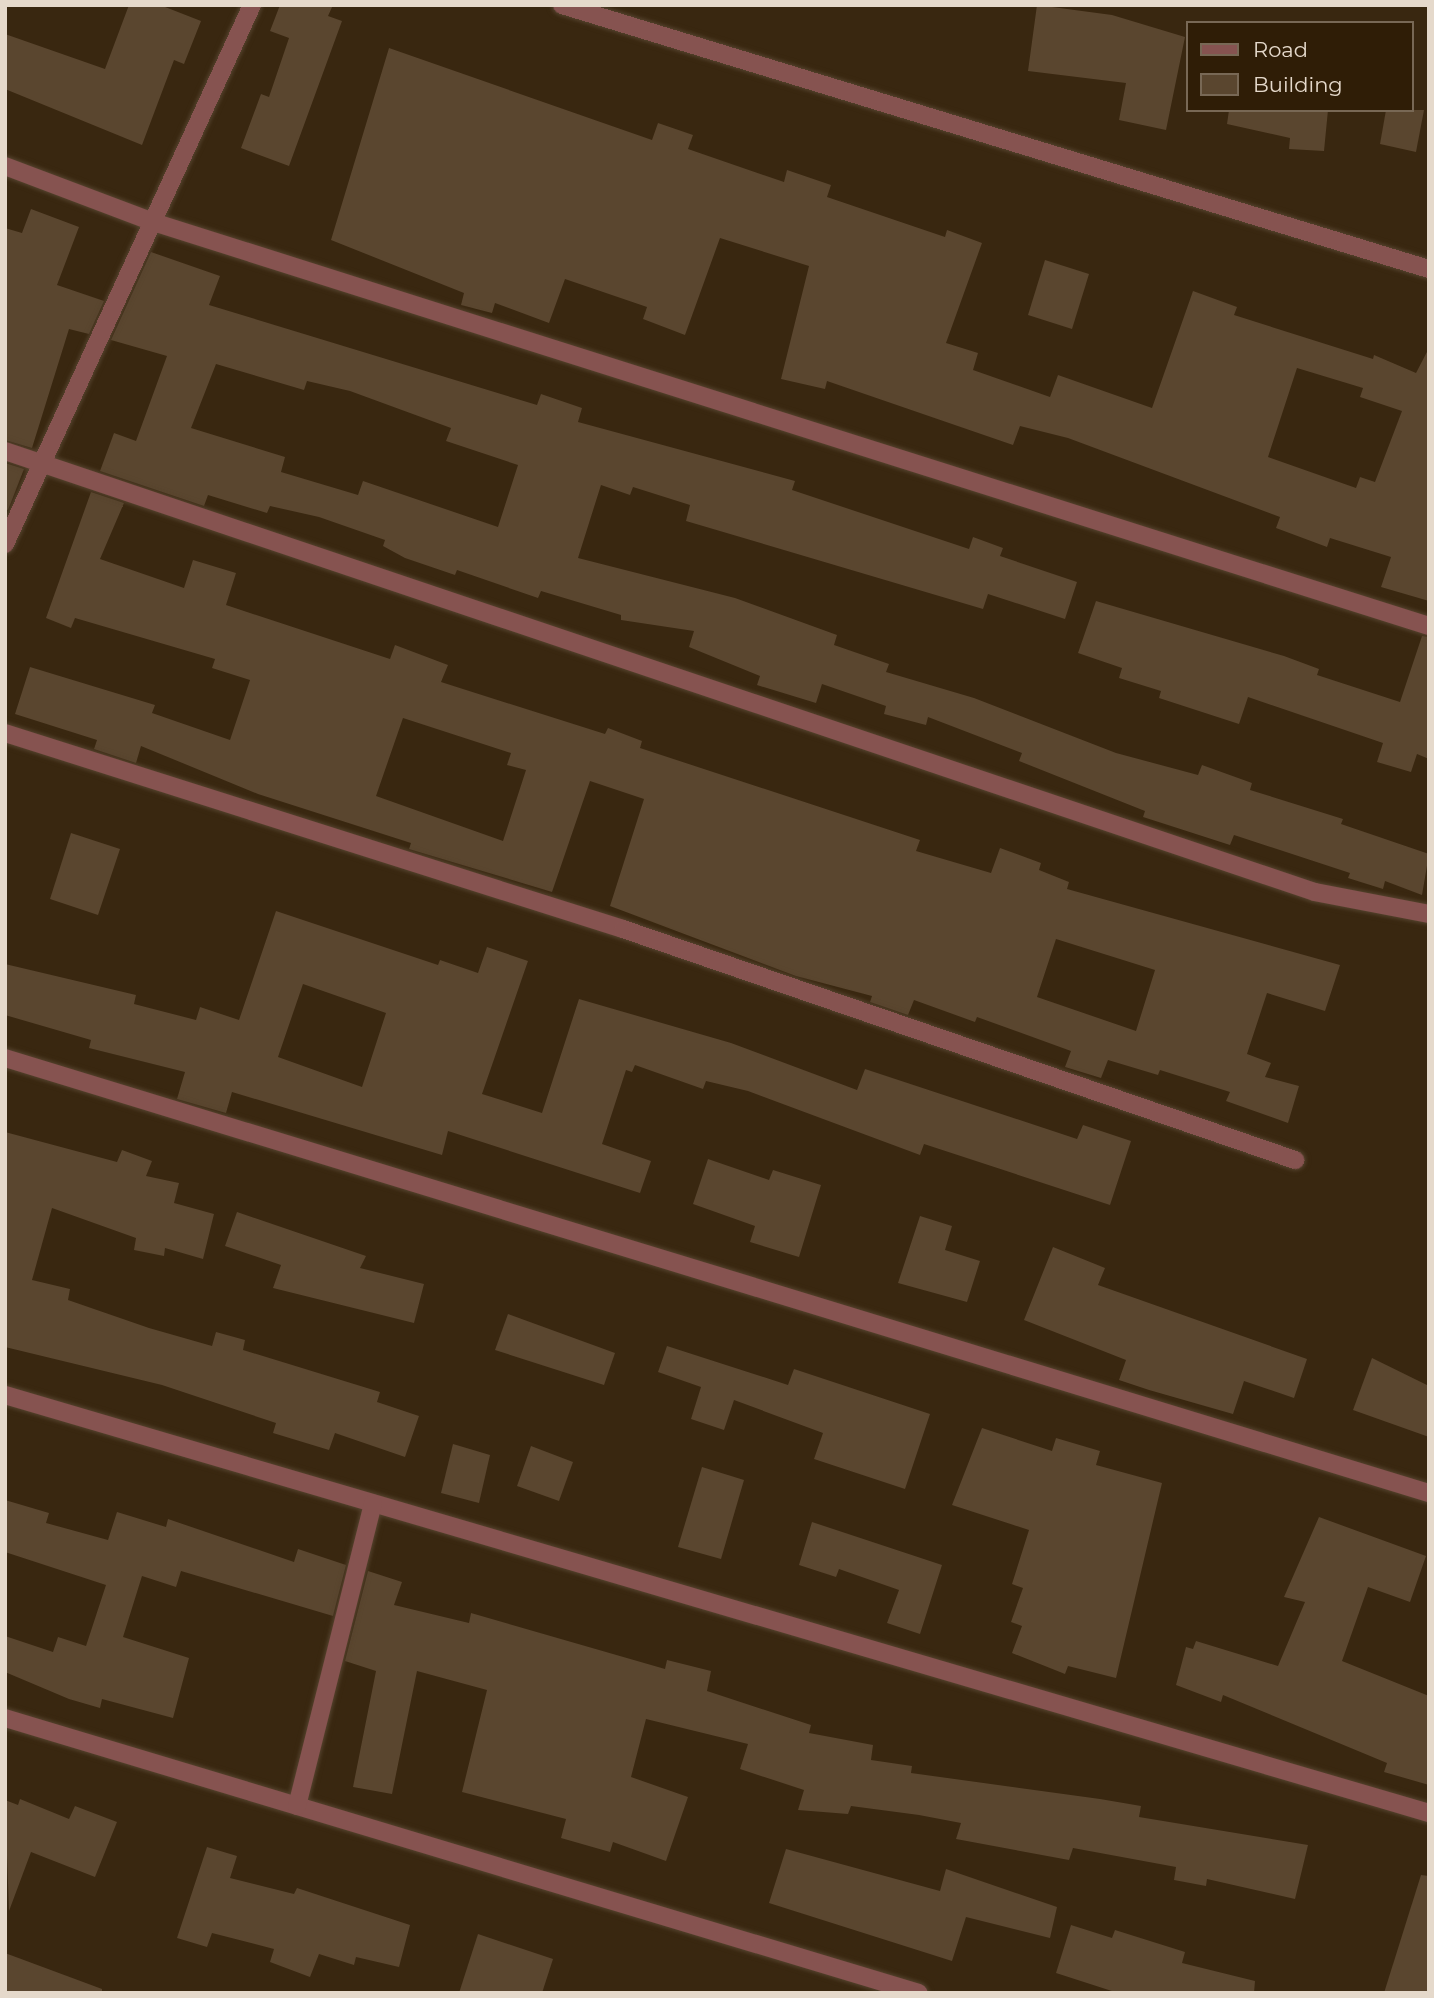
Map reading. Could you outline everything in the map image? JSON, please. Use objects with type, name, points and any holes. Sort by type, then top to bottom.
[{"type":"street","points":[[5,544],[252,5]]},
{"type":"street","points":[[562,5],[1429,269]]},
{"type":"street","points":[[5,166],[153,222],[1429,626]]},
{"type":"street","points":[[5,451],[41,466],[1315,892],[1429,914]]},
{"type":"street","points":[[5,733],[623,929],[1295,1160]]},
{"type":"street","points":[[5,1058],[1429,1493]]},
{"type":"street","points":[[5,1395],[1429,1813]]},
{"type":"street","points":[[297,1806],[373,1503]]},
{"type":"street","points":[[5,1718],[919,1993]]},
{"type":"building","points":[[129,5],[160,5],[201,21],[184,64],[174,60],[142,145],[5,89],[5,34],[105,69]]},
{"type":"building","points":[[280,5],[333,5],[328,16],[342,21],[289,166],[241,148],[261,94],[269,97],[289,38],[270,31]]},
{"type":"building","points":[[1037,5],[1112,15],[1185,37],[1166,130],[1119,120],[1126,83],[1028,71]]},
{"type":"building","points":[[389,48],[652,140],[658,123],[693,135],[688,149],[784,182],[787,170],[831,185],[827,197],[945,237],[947,230],[982,243],[946,343],[978,353],[973,370],[1050,397],[1058,375],[1152,408],[1193,291],[1237,307],[1234,315],[1373,359],[1374,355],[1416,373],[1429,348],[1429,601],[1381,587],[1391,557],[1330,538],[1327,547],[1276,528],[1280,517],[1068,438],[1020,426],[1013,445],[827,381],[825,389],[781,379],[809,266],[720,238],[685,335],[643,319],[647,307],[565,279],[549,323],[495,303],[492,313],[461,305],[464,293],[331,240]],"holes":[[[1297,368],[1363,388],[1360,397],[1402,411],[1375,482],[1360,477],[1356,488],[1268,457]]]},
{"type":"building","points":[[1424,110],[1416,152],[1380,144],[1386,112]]},
{"type":"building","points":[[1229,112],[1328,112],[1324,151],[1289,149],[1290,138],[1227,124]]},
{"type":"building","points":[[31,209],[79,227],[57,285],[104,301],[89,334],[69,329],[32,448],[5,440],[5,228],[22,233]]},
{"type":"building","points":[[151,252],[220,276],[209,305],[537,405],[541,394],[582,408],[578,422],[795,481],[792,490],[969,549],[973,537],[1003,548],[1000,556],[1077,582],[1065,619],[988,594],[983,609],[686,521],[690,505],[633,487],[630,495],[601,485],[578,558],[735,598],[837,635],[834,645],[889,664],[886,672],[974,698],[1116,753],[1198,775],[1202,765],[1252,783],[1250,790],[1343,819],[1341,824],[1429,854],[1422,895],[1385,881],[1383,889],[1348,878],[1350,873],[1234,835],[1230,845],[1143,817],[1145,811],[1019,761],[1022,753],[928,717],[926,725],[884,714],[886,706],[822,684],[816,703],[757,685],[760,676],[689,647],[694,631],[621,620],[621,615],[541,591],[538,598],[457,570],[455,575],[405,558],[383,546],[385,540],[319,517],[270,506],[267,513],[208,495],[204,506],[100,471],[114,433],[136,441],[167,356],[111,340]],"holes":[[[216,364],[304,390],[307,381],[350,391],[451,428],[446,441],[518,465],[498,527],[363,481],[358,495],[281,472],[285,457],[191,428]]]},
{"type":"building","points":[[1045,260],[1089,274],[1072,329],[1028,315]]},
{"type":"building","points":[[5,463],[24,469],[8,510],[5,509]]},
{"type":"building","points":[[91,492],[124,503],[100,559],[184,588],[193,560],[236,573],[226,605],[390,659],[395,645],[448,665],[441,682],[605,734],[608,728],[642,741],[640,748],[920,840],[916,851],[991,873],[1000,848],[1041,863],[1039,870],[1069,882],[1067,889],[1340,965],[1325,1011],[1267,993],[1247,1054],[1271,1063],[1265,1077],[1299,1086],[1288,1123],[1226,1101],[1230,1092],[1160,1070],[1158,1075],[1108,1060],[1101,1078],[1065,1067],[1071,1051],[977,1017],[975,1022],[914,1000],[908,1015],[870,1002],[872,996],[796,976],[610,906],[644,799],[590,781],[552,892],[409,849],[411,843],[258,794],[141,746],[136,763],[94,749],[97,740],[15,714],[30,667],[155,705],[152,713],[230,740],[250,680],[212,668],[215,659],[75,618],[71,628],[46,618]],"holes":[[[403,718],[511,753],[507,765],[526,770],[503,841],[376,796]],[[1056,939],[1155,970],[1136,1031],[1037,997]]]},
{"type":"building","points":[[1096,601],[1284,656],[1319,669],[1317,675],[1400,702],[1422,636],[1429,637],[1429,759],[1417,754],[1411,772],[1377,762],[1383,743],[1248,697],[1239,724],[1159,698],[1161,691],[1119,678],[1122,668],[1078,653]]},
{"type":"building","points":[[71,833],[120,849],[98,915],[50,899]]},
{"type":"building","points":[[276,911],[438,965],[440,960],[478,973],[487,947],[528,961],[482,1094],[542,1113],[579,999],[731,1043],[857,1090],[865,1069],[1077,1139],[1083,1125],[1131,1141],[1110,1205],[924,1144],[920,1155],[748,1091],[706,1081],[703,1089],[635,1065],[632,1072],[626,1070],[602,1144],[651,1161],[640,1193],[448,1131],[442,1155],[232,1092],[226,1113],[177,1099],[185,1072],[89,1048],[91,1040],[5,1015],[5,964],[136,995],[134,1004],[196,1020],[200,1007],[239,1020]],"holes":[[[303,984],[386,1013],[362,1087],[278,1057]]]},
{"type":"building","points":[[5,1132],[117,1162],[122,1150],[152,1161],[146,1176],[179,1183],[174,1203],[214,1214],[203,1259],[165,1248],[164,1256],[134,1250],[136,1238],[52,1208],[32,1280],[70,1289],[68,1300],[149,1328],[212,1346],[216,1332],[245,1340],[243,1350],[380,1392],[377,1402],[419,1416],[405,1457],[335,1433],[329,1450],[273,1433],[276,1423],[162,1385],[5,1347]]},
{"type":"building","points":[[708,1159],[769,1180],[773,1170],[821,1185],[799,1257],[750,1242],[755,1226],[693,1204]]},
{"type":"building","points":[[237,1212],[366,1256],[360,1268],[424,1284],[414,1323],[273,1288],[281,1265],[225,1246]]},
{"type":"building","points":[[920,1216],[952,1226],[945,1250],[980,1261],[967,1302],[898,1283]]},
{"type":"building","points":[[1053,1247],[1105,1268],[1098,1285],[1307,1359],[1294,1398],[1244,1381],[1233,1414],[1119,1380],[1126,1360],[1024,1320]]},
{"type":"building","points":[[508,1314],[615,1353],[604,1385],[495,1350]]},
{"type":"building","points":[[667,1346],[788,1385],[794,1369],[930,1414],[905,1489],[814,1459],[823,1433],[734,1400],[724,1430],[691,1419],[701,1387],[658,1372]]},
{"type":"building","points":[[1372,1358],[1429,1386],[1429,1437],[1353,1410]]},
{"type":"building","points":[[982,1428],[1052,1451],[1056,1438],[1100,1451],[1096,1465],[1162,1483],[1116,1678],[1068,1666],[1065,1674],[1012,1653],[1022,1626],[1011,1622],[1023,1588],[1012,1584],[1029,1530],[952,1505]]},
{"type":"building","points":[[453,1444],[490,1455],[479,1503],[441,1493]]},
{"type":"building","points":[[531,1446],[573,1462],[559,1501],[517,1486]]},
{"type":"building","points":[[702,1467],[744,1480],[721,1559],[678,1547]]},
{"type":"building","points":[[5,1500],[49,1513],[46,1523],[108,1540],[117,1512],[166,1527],[168,1519],[294,1562],[298,1549],[346,1565],[333,1616],[181,1571],[176,1587],[142,1576],[123,1637],[189,1658],[173,1718],[102,1699],[100,1708],[69,1699],[5,1672],[5,1636],[53,1652],[58,1637],[86,1646],[106,1585],[5,1552]]},
{"type":"building","points":[[1319,1517],[1426,1556],[1410,1602],[1368,1587],[1342,1661],[1429,1696],[1429,1785],[1384,1772],[1387,1763],[1223,1695],[1221,1702],[1176,1685],[1186,1647],[1193,1649],[1196,1641],[1278,1666],[1305,1602],[1284,1597]]},
{"type":"building","points":[[812,1522],[942,1565],[920,1634],[887,1623],[899,1590],[839,1569],[836,1577],[799,1565]]},
{"type":"building","points":[[368,1571],[402,1582],[394,1605],[469,1623],[471,1613],[665,1669],[667,1660],[711,1671],[707,1691],[811,1725],[809,1733],[873,1745],[871,1760],[912,1766],[911,1773],[1141,1806],[1139,1817],[1308,1845],[1295,1899],[1207,1879],[1206,1886],[1174,1880],[1176,1867],[1073,1848],[1069,1860],[956,1839],[961,1823],[919,1815],[851,1806],[848,1814],[798,1810],[804,1790],[740,1769],[748,1744],[646,1719],[631,1777],[688,1797],[666,1861],[613,1842],[610,1852],[561,1838],[566,1819],[462,1792],[487,1690],[417,1671],[392,1794],[353,1787],[376,1671],[345,1661]]},
{"type":"building","points":[[20,1799],[69,1819],[75,1806],[117,1822],[95,1877],[31,1852],[9,1911],[5,1800],[18,1805]]},
{"type":"building","points":[[207,1847],[237,1856],[230,1878],[294,1894],[297,1888],[410,1925],[399,1967],[356,1957],[354,1965],[319,1954],[310,1977],[270,1962],[274,1949],[212,1933],[207,1947],[177,1938]]},
{"type":"building","points":[[786,1849],[940,1891],[946,1869],[1057,1907],[1050,1938],[966,1917],[952,1961],[769,1903]]},
{"type":"building","points":[[1421,1875],[1429,1876],[1429,1993],[1384,1993]]},
{"type":"building","points":[[1071,1925],[1112,1938],[1115,1930],[1185,1952],[1182,1963],[1255,1981],[1254,1993],[1118,1993],[1056,1973]]},
{"type":"building","points":[[478,1934],[553,1959],[542,1993],[459,1993]]},
{"type":"building","points":[[5,1953],[102,1989],[102,1993],[5,1993]]}]
